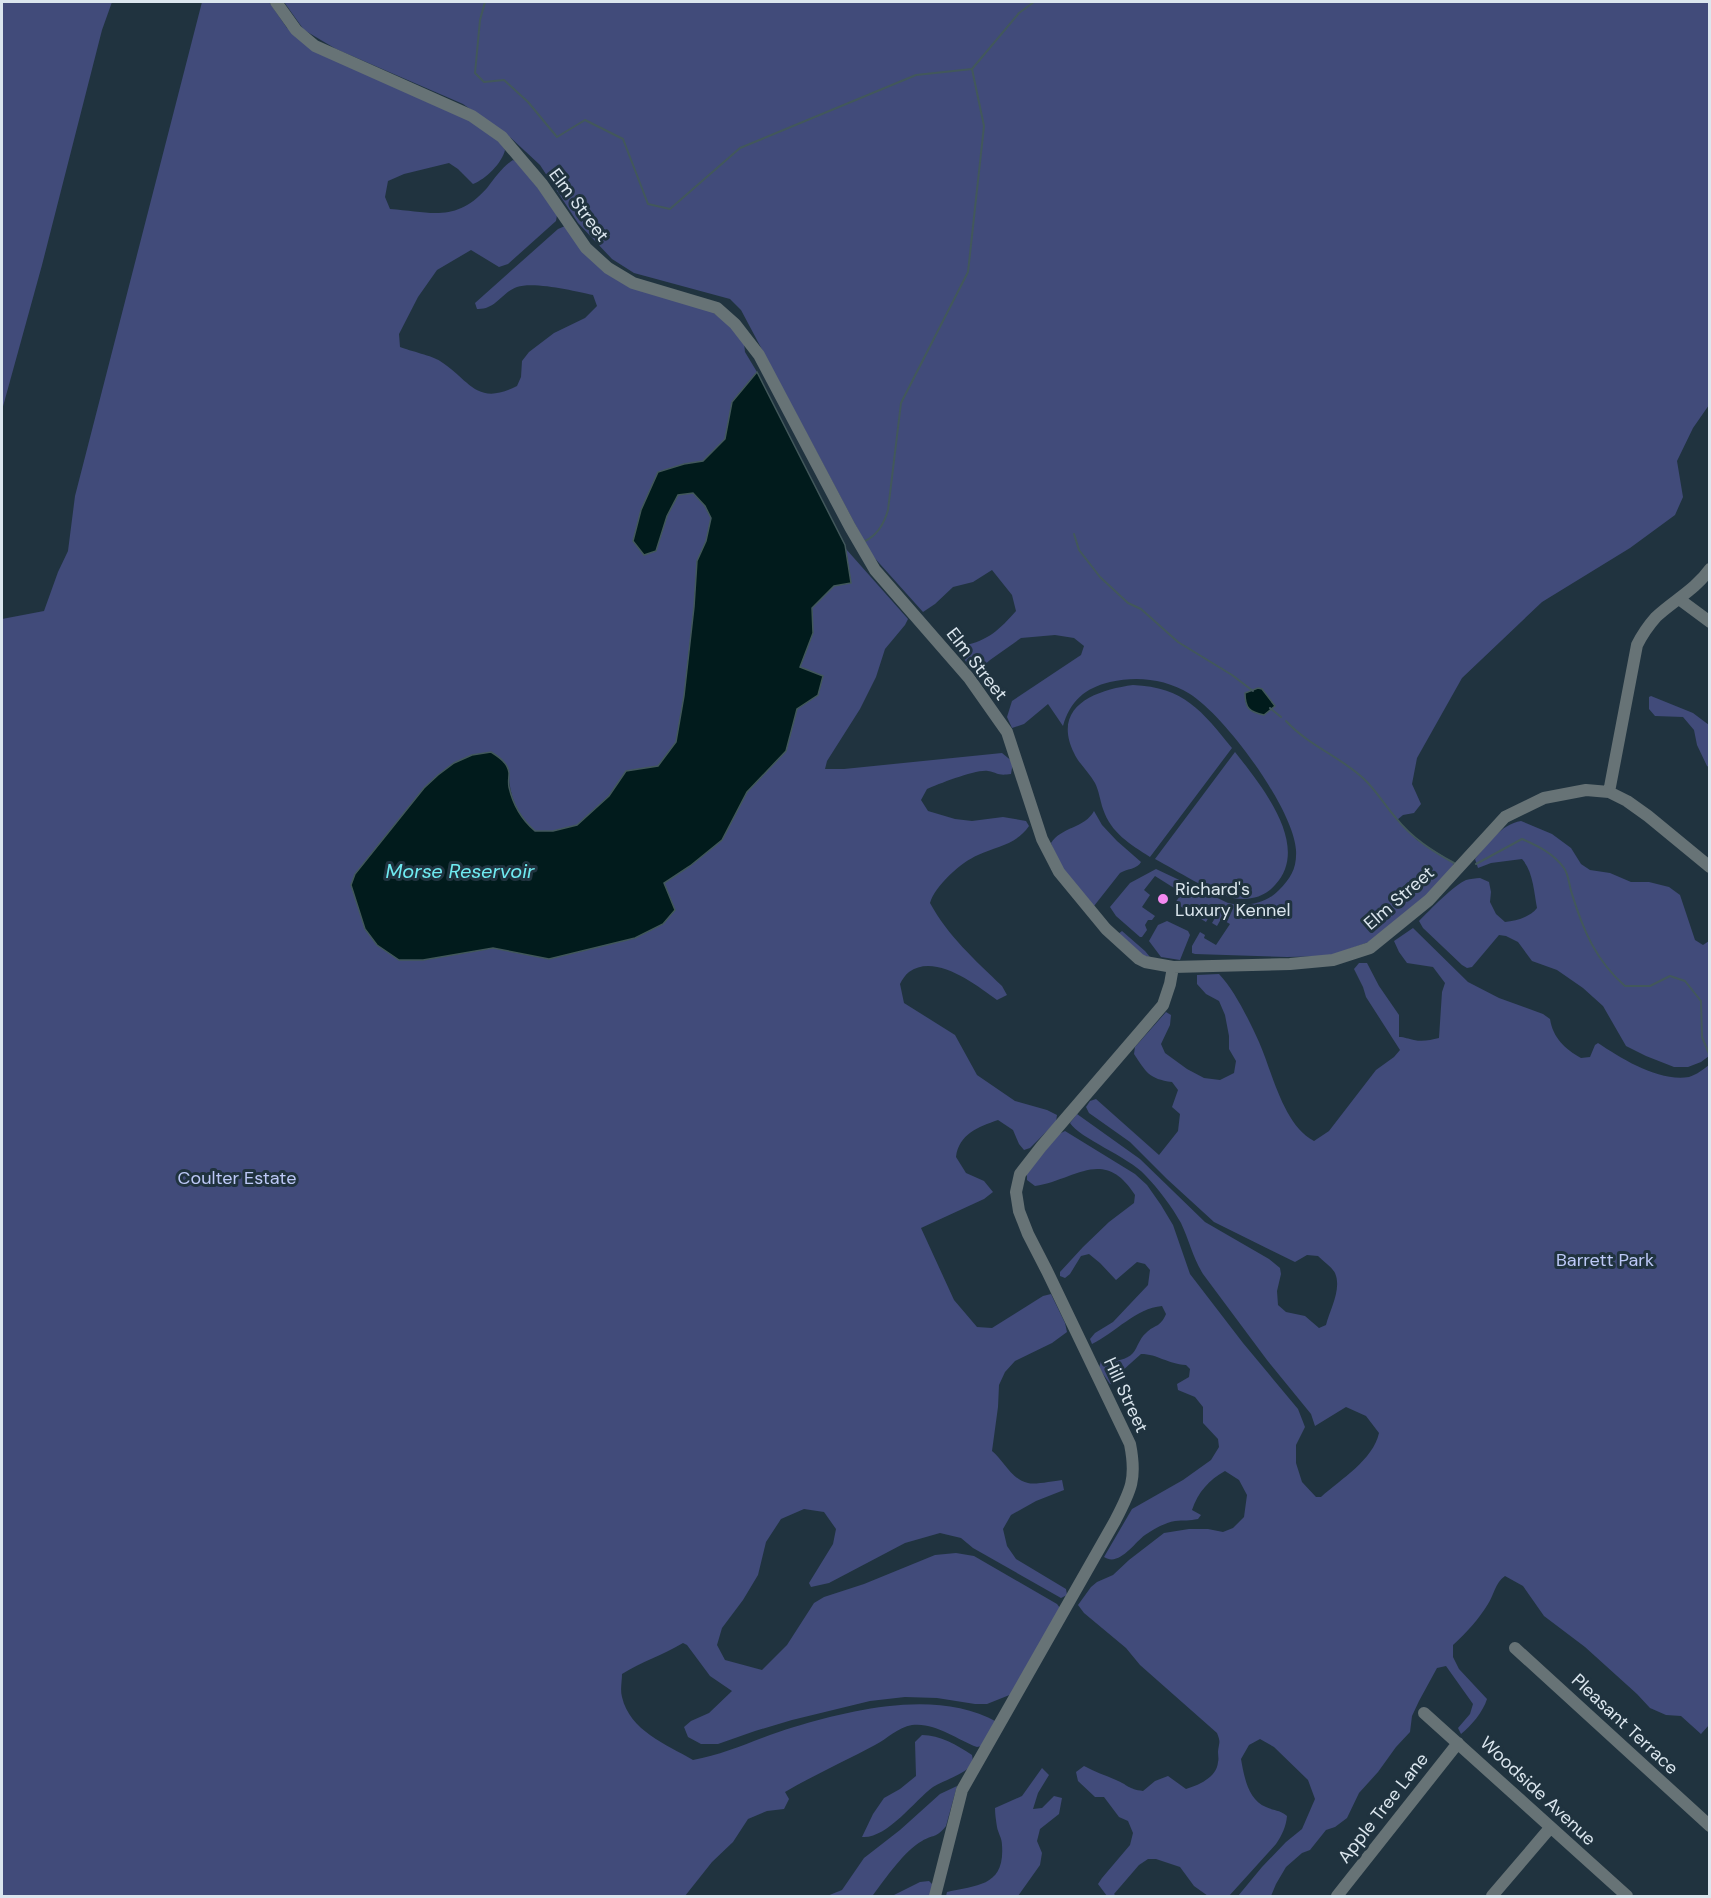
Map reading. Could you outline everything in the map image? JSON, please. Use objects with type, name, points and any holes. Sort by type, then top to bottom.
[{"type":"street","name":"Elm Street","points":[[276,2],[296,30],[315,46],[472,116],[502,137],[542,184],[586,248],[608,268],[633,283],[717,308],[735,324],[759,355],[875,570],[969,678],[1007,732],[1042,839],[1059,872],[1094,916],[1131,953],[1145,962],[1173,967],[1290,964],[1333,960],[1370,948],[1429,900],[1505,817],[1544,798],[1586,790],[1610,792],[1627,801],[1710,867]]},
{"type":"street","points":[[1610,792],[1637,645],[1644,631],[1657,617],[1710,569]]},
{"type":"street","points":[[1679,599],[1710,622]]},
{"type":"street","name":"Hill Street","points":[[935,1896],[962,1790],[1115,1521],[1133,1482],[1134,1464],[1130,1444],[1028,1234],[1019,1210],[1016,1192],[1020,1174],[1163,1005],[1173,967]]},
{"type":"street","name":"Pleasant Terrace","points":[[1515,1648],[1710,1826]]},
{"type":"street","name":"Woodside Avenue","points":[[1424,1713],[1627,1896]]},
{"type":"street","name":"Apple Tree Lane","points":[[1337,1896],[1458,1743]]},
{"type":"street","points":[[1492,1896],[1550,1828]]},
{"type":"green space","points":[[2,2],[112,2],[102,30],[2,410]]},
{"type":"green space","name":"Coulter Estate","points":[[202,2],[269,2],[287,28],[466,118],[498,140],[505,150],[493,170],[473,184],[449,163],[404,174],[388,181],[385,197],[390,209],[431,213],[453,211],[476,199],[513,160],[522,165],[557,215],[556,221],[508,264],[499,267],[471,250],[437,270],[418,297],[399,334],[400,347],[437,359],[467,383],[483,392],[492,394],[517,386],[521,377],[522,361],[529,352],[554,333],[585,318],[597,306],[593,295],[555,287],[524,285],[512,289],[484,309],[477,309],[475,303],[558,229],[565,226],[609,275],[711,311],[731,326],[744,343],[745,352],[757,372],[732,402],[725,439],[703,461],[684,464],[658,473],[641,510],[633,541],[656,551],[667,516],[678,495],[693,493],[705,506],[711,518],[706,541],[697,561],[684,696],[676,742],[658,766],[626,771],[609,796],[577,825],[553,831],[535,831],[523,818],[512,796],[509,770],[454,763],[424,788],[423,960],[493,948],[549,959],[675,910],[664,883],[690,866],[722,840],[747,792],[786,751],[797,709],[818,695],[800,667],[813,633],[812,608],[834,586],[851,583],[846,549],[908,619],[885,649],[876,677],[860,709],[827,761],[825,769],[1002,753],[1013,762],[1011,774],[982,771],[967,774],[927,789],[921,800],[928,811],[955,819],[972,821],[1003,817],[1026,821],[1029,826],[1012,841],[971,858],[943,882],[930,903],[954,937],[1002,986],[1007,995],[997,1000],[966,979],[942,968],[931,966],[919,967],[909,972],[900,984],[904,1003],[955,1035],[977,1075],[1015,1101],[1057,1115],[1056,1122],[1030,1148],[1024,1150],[1013,1130],[998,1120],[971,1132],[961,1142],[956,1157],[966,1173],[984,1181],[993,1192],[984,1199],[921,1228],[954,1300],[977,1327],[992,1328],[1043,1296],[1051,1294],[1065,1323],[1067,1332],[1052,1343],[1015,1361],[1005,1372],[999,1385],[992,1451],[1022,1481],[1035,1484],[1062,1480],[1064,1490],[1036,1501],[1011,1515],[1003,1529],[1007,1546],[1016,1559],[1066,1589],[1067,1595],[1061,1598],[973,1548],[961,1538],[940,1533],[905,1543],[829,1583],[811,1587],[809,1583],[833,1544],[836,1529],[824,1512],[804,1509],[781,1519],[766,1542],[758,1575],[722,1628],[717,1645],[725,1660],[762,1670],[787,1645],[814,1603],[824,1597],[864,1584],[935,1555],[956,1553],[974,1556],[1057,1604],[1060,1608],[1012,1694],[987,1704],[905,1697],[870,1701],[792,1720],[718,1744],[701,1744],[688,1737],[684,1727],[691,1721],[709,1713],[732,1691],[710,1676],[687,1645],[683,1643],[622,1674],[622,1697],[633,1719],[650,1735],[693,1760],[719,1754],[818,1720],[896,1705],[949,1706],[974,1712],[997,1722],[982,1746],[977,1747],[929,1726],[907,1726],[785,1792],[789,1799],[784,1809],[767,1811],[748,1819],[733,1842],[712,1862],[685,1896],[2,1896],[2,619],[44,611],[68,551],[75,496]]},
{"type":"green space","points":[[284,2],[1709,2],[1709,405],[1693,428],[1677,461],[1683,497],[1675,515],[1630,548],[1542,602],[1462,678],[1417,758],[1412,784],[1421,804],[1414,813],[1403,815],[1397,820],[1417,840],[1454,863],[1448,875],[1433,892],[1372,941],[1329,956],[1195,954],[1192,953],[1192,946],[1200,932],[1205,935],[1204,938],[1216,945],[1230,924],[1221,919],[1217,926],[1212,923],[1215,918],[1210,915],[1206,922],[1175,903],[1182,893],[1155,876],[1144,890],[1150,895],[1142,907],[1155,916],[1152,920],[1148,920],[1145,925],[1147,930],[1140,937],[1116,916],[1110,907],[1130,883],[1156,869],[1228,903],[1242,905],[1262,901],[1274,895],[1287,881],[1294,867],[1296,850],[1292,832],[1283,811],[1255,764],[1221,722],[1204,705],[1181,689],[1151,680],[1131,679],[1110,682],[1086,692],[1074,703],[1063,726],[1048,704],[1024,724],[1012,728],[1007,717],[1012,701],[1081,655],[1084,646],[1074,638],[1055,635],[1021,638],[975,673],[960,654],[963,646],[987,637],[1010,618],[1016,611],[1012,595],[992,570],[973,582],[953,587],[923,612],[871,554],[741,310],[730,299],[634,273],[612,259],[578,223],[540,165],[511,138],[463,104],[336,49],[304,30]]},
{"type":"green space","points":[[1133,685],[1166,690],[1190,703],[1201,712],[1232,748],[1150,857],[1122,837],[1111,825],[1103,809],[1098,789],[1076,757],[1068,737],[1068,723],[1073,712],[1081,703],[1105,691]]},
{"type":"green space","points":[[1649,697],[1693,713],[1709,725],[1709,767],[1697,745],[1694,730],[1683,717],[1655,716],[1649,709]]},
{"type":"green space","points":[[1235,752],[1257,781],[1278,816],[1285,834],[1288,852],[1285,869],[1275,885],[1261,895],[1244,899],[1233,898],[1214,891],[1155,859]]},
{"type":"green space","points":[[1094,811],[1102,825],[1141,862],[1120,873],[1094,906],[1058,863],[1051,843],[1061,834],[1085,821]]},
{"type":"green space","points":[[1521,821],[1552,834],[1571,848],[1581,864],[1590,870],[1610,873],[1631,882],[1649,882],[1669,887],[1680,895],[1695,940],[1703,945],[1709,941],[1709,1056],[1688,1067],[1674,1067],[1626,1046],[1603,1006],[1583,988],[1557,970],[1532,961],[1518,942],[1506,936],[1499,935],[1472,967],[1467,968],[1423,928],[1419,921],[1455,887],[1471,879],[1480,878],[1489,882],[1490,902],[1496,914],[1505,922],[1523,918],[1537,908],[1531,876],[1522,859],[1491,863],[1478,868],[1475,859],[1507,826]]},
{"type":"green space","points":[[1167,921],[1188,931],[1190,935],[1180,960],[1161,957],[1149,941],[1158,925]]},
{"type":"green space","name":"Barrett Park","points":[[1413,928],[1468,982],[1499,998],[1543,1014],[1550,1019],[1554,1032],[1561,1042],[1581,1058],[1590,1057],[1598,1043],[1641,1068],[1666,1076],[1689,1077],[1709,1065],[1709,1725],[1701,1734],[1681,1716],[1666,1715],[1650,1708],[1585,1647],[1544,1616],[1523,1586],[1505,1576],[1499,1582],[1481,1615],[1453,1645],[1453,1657],[1459,1669],[1487,1699],[1483,1709],[1461,1734],[1458,1728],[1470,1714],[1473,1704],[1446,1666],[1437,1668],[1412,1716],[1410,1732],[1359,1793],[1347,1818],[1335,1827],[1326,1830],[1310,1850],[1302,1853],[1286,1867],[1271,1896],[1238,1896],[1262,1867],[1302,1829],[1315,1799],[1308,1780],[1274,1747],[1260,1739],[1249,1745],[1241,1759],[1245,1780],[1251,1793],[1260,1804],[1287,1816],[1276,1844],[1229,1896],[1208,1896],[1194,1886],[1180,1867],[1156,1859],[1148,1859],[1139,1865],[1114,1894],[1116,1896],[1107,1896],[1098,1884],[1130,1845],[1133,1833],[1128,1821],[1119,1817],[1104,1797],[1095,1797],[1078,1781],[1076,1772],[1084,1766],[1131,1788],[1143,1791],[1155,1781],[1168,1776],[1186,1789],[1202,1783],[1214,1772],[1218,1761],[1219,1741],[1217,1733],[1140,1665],[1126,1648],[1084,1613],[1078,1605],[1091,1587],[1113,1575],[1164,1533],[1189,1529],[1223,1532],[1233,1528],[1244,1517],[1247,1495],[1239,1480],[1225,1471],[1214,1478],[1197,1498],[1192,1510],[1201,1515],[1198,1519],[1175,1521],[1163,1525],[1145,1535],[1121,1557],[1110,1559],[1104,1557],[1132,1509],[1183,1480],[1211,1460],[1219,1447],[1218,1439],[1203,1423],[1203,1407],[1195,1397],[1178,1390],[1177,1384],[1189,1377],[1190,1369],[1186,1365],[1141,1354],[1122,1371],[1115,1385],[1110,1384],[1099,1368],[1101,1361],[1118,1360],[1130,1356],[1144,1335],[1159,1324],[1166,1314],[1162,1306],[1143,1311],[1092,1344],[1090,1339],[1095,1333],[1113,1322],[1148,1285],[1150,1270],[1145,1264],[1137,1262],[1116,1280],[1089,1254],[1081,1256],[1065,1278],[1060,1276],[1060,1272],[1083,1247],[1109,1222],[1134,1203],[1135,1195],[1123,1180],[1112,1172],[1100,1169],[1076,1173],[1035,1186],[1027,1180],[1027,1173],[1059,1134],[1065,1131],[1135,1174],[1147,1185],[1173,1225],[1190,1274],[1298,1409],[1305,1427],[1296,1445],[1296,1463],[1302,1482],[1316,1497],[1321,1497],[1363,1460],[1376,1443],[1379,1433],[1366,1416],[1346,1407],[1315,1426],[1311,1414],[1267,1360],[1203,1274],[1181,1223],[1160,1192],[1138,1168],[1083,1135],[1070,1123],[1077,1114],[1140,1159],[1205,1222],[1269,1259],[1280,1268],[1278,1305],[1286,1312],[1305,1316],[1319,1328],[1326,1325],[1337,1286],[1335,1273],[1327,1264],[1318,1256],[1307,1255],[1295,1262],[1214,1222],[1130,1142],[1089,1113],[1086,1107],[1090,1101],[1096,1099],[1159,1155],[1178,1131],[1180,1114],[1172,1107],[1178,1090],[1172,1082],[1149,1074],[1134,1054],[1135,1047],[1166,1012],[1171,1015],[1170,1025],[1161,1044],[1165,1053],[1204,1078],[1220,1080],[1234,1073],[1236,1061],[1229,1049],[1225,1015],[1219,1001],[1206,994],[1197,984],[1197,975],[1219,974],[1236,997],[1251,1024],[1286,1110],[1303,1133],[1314,1141],[1329,1131],[1376,1070],[1400,1050],[1366,997],[1354,969],[1359,963],[1367,963],[1379,986],[1399,1015],[1399,1037],[1420,1041],[1439,1038],[1442,992],[1445,983],[1433,967],[1407,963],[1394,941]]},
{"type":"green space","points":[[1122,931],[1150,957],[1143,956],[1118,934]]},
{"type":"green space","points":[[922,1735],[942,1739],[972,1755],[973,1761],[970,1767],[933,1787],[900,1818],[881,1832],[862,1837],[884,1798],[916,1776],[915,1742]]},
{"type":"green space","points":[[1042,1768],[1049,1775],[1038,1793],[1033,1809],[1042,1808],[1054,1796],[1062,1798],[1059,1814],[1040,1829],[1037,1841],[1042,1853],[1040,1865],[1018,1896],[946,1896],[947,1892],[979,1885],[994,1876],[1002,1859],[1002,1845],[995,1808],[1022,1796]]},
{"type":"green space","points":[[957,1786],[946,1826],[937,1835],[915,1845],[873,1895],[827,1896],[842,1890],[864,1858],[940,1794]]},
{"type":"green space","points":[[929,1881],[933,1885],[930,1896],[892,1896],[920,1882]]},
{"type":"water","name":"Morse Reservoir","points":[[757,372],[845,545],[851,583],[834,586],[812,608],[813,633],[800,667],[823,676],[818,695],[797,709],[786,751],[747,792],[722,840],[690,866],[664,883],[675,910],[663,924],[635,938],[549,959],[493,948],[423,960],[399,960],[377,945],[365,929],[351,885],[355,874],[424,788],[438,775],[454,763],[472,755],[491,752],[507,766],[513,800],[526,822],[535,831],[553,831],[577,825],[609,796],[626,771],[658,766],[676,742],[684,696],[697,561],[706,541],[711,518],[705,506],[693,493],[678,495],[667,516],[656,551],[644,555],[633,541],[641,510],[658,472],[703,461],[725,439],[732,402]]},
{"type":"water","points":[[1258,688],[1262,689],[1275,706],[1264,715],[1252,711],[1246,703],[1245,693]]},
{"type":"waterway","points":[[485,2],[480,20],[475,73],[484,82],[504,80],[528,102],[557,137],[585,120],[623,139],[648,204],[670,209],[740,148],[916,75],[972,69],[1019,13],[1034,2]]},
{"type":"waterway","points":[[865,541],[874,536],[880,528],[888,510],[901,403],[968,272],[984,126],[972,69]]},
{"type":"waterway","points":[[1074,534],[1079,550],[1100,577],[1128,603],[1141,609],[1178,642],[1232,675],[1253,691]]},
{"type":"waterway","points":[[1270,708],[1281,717]]},
{"type":"waterway","points":[[1286,721],[1305,738],[1355,771],[1409,832],[1430,849],[1454,863]]},
{"type":"waterway","points":[[1476,864],[1522,839],[1555,858],[1566,871],[1576,907],[1598,955],[1625,986],[1650,986],[1670,976],[1685,981],[1701,1001],[1702,1037],[1710,1056]]},
{"type":"place","name":"Richard's Luxury Kennel","points":[[1163,899]]}]
